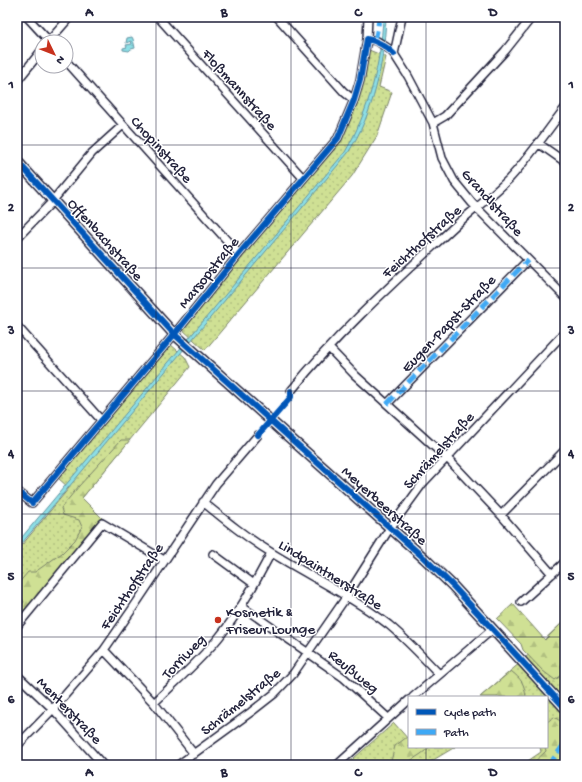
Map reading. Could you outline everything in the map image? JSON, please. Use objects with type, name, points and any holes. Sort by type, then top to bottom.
[{"type":"street","points":[[27,17],[42,34]]},
{"type":"street","points":[[56,34],[70,17]]},
{"type":"street","name":"Floßmannstraße","points":[[158,17],[303,178]]},
{"type":"street","points":[[277,17],[344,92],[354,100]]},
{"type":"street","name":"Marsopstraße","points":[[17,491],[32,503],[101,420],[178,337],[239,254],[338,138],[354,100],[360,80],[367,39],[368,17]]},
{"type":"street","points":[[391,52],[402,17]]},
{"type":"street","points":[[433,123],[445,116],[505,51],[532,17]]},
{"type":"street","name":"Grandlstraße","points":[[367,39],[377,41],[391,52],[414,86],[433,123],[442,158],[454,182],[477,208],[565,297]]},
{"type":"street","points":[[17,81],[34,60]]},
{"type":"street","name":"Chopinstraße","points":[[74,69],[239,254]]},
{"type":"street","name":"Feichthofstraße","points":[[291,391],[329,348],[390,286],[510,178],[565,108]]},
{"type":"street","points":[[17,238],[53,200],[92,153],[123,125]]},
{"type":"street","points":[[538,143],[565,162]]},
{"type":"street","name":"Offenbachstraße","points":[[17,161],[178,337]]},
{"type":"street","name":"Eugen-Papst-Straße","points":[[387,404],[528,260]]},
{"type":"street","points":[[17,326],[101,420]]},
{"type":"street","name":"Schrämelstraße","points":[[178,765],[274,694],[293,674],[347,596],[391,527],[423,483],[565,332]]},
{"type":"street","name":"Meyerbeerstraße","points":[[178,337],[391,527],[452,585],[565,708]]},
{"type":"street","points":[[329,348],[355,375],[446,458],[501,515],[552,574]]},
{"type":"street","name":"Feichthofstraße","points":[[17,746],[104,650],[203,502],[216,484],[258,435]]},
{"type":"street","points":[[501,515],[565,450]]},
{"type":"street","name":"Lindpaintnerstraße","points":[[203,502],[246,536],[271,553],[347,596],[389,625],[440,674]]},
{"type":"street","points":[[17,626],[102,523],[164,560]]},
{"type":"street","name":"Torriweg","points":[[154,703],[220,636],[242,606],[271,553]]},
{"type":"street","points":[[213,554],[254,584]]},
{"type":"street","points":[[521,602],[565,563]]},
{"type":"street","name":"Reußweg","points":[[242,606],[344,678],[388,718]]},
{"type":"street","points":[[414,696],[493,630]]},
{"type":"street","points":[[104,650],[154,703],[194,754]]},
{"type":"street","name":"Menterstraße","points":[[17,675],[52,709],[102,765]]},
{"type":"street","points":[[337,765],[408,701]]},
{"type":"green space","points":[[369,50],[386,57],[379,87],[392,92],[377,136],[352,176],[205,350],[182,329],[341,140],[355,109],[365,76]]},
{"type":"green space","points":[[170,344],[185,357],[190,367],[82,498],[102,518],[17,620],[17,551],[69,488],[58,478]]},
{"type":"green space","points":[[121,440],[130,440],[82,498],[102,518],[17,620],[17,610],[24,602],[21,597],[17,596],[17,585],[28,572],[35,572],[62,553],[75,540],[82,527],[79,520],[63,515],[61,508]]},
{"type":"green space","points":[[513,604],[545,640],[565,620],[565,653],[561,666],[562,675],[555,680],[543,671],[523,650],[521,644],[497,619]]},
{"type":"green space","points":[[565,620],[565,764],[522,765],[541,752],[540,748],[548,748],[548,696],[481,696],[521,662]]},
{"type":"green space","points":[[511,671],[522,682],[526,696],[481,696]]},
{"type":"green space","points":[[554,717],[565,724],[565,764],[531,765],[546,751],[545,748],[548,748],[548,721]]},
{"type":"green space","points":[[394,723],[408,739],[408,748],[453,748],[425,765],[346,765]]},
{"type":"green space","points":[[407,737],[408,748],[429,748],[404,765],[387,765],[391,761],[395,746]]},
{"type":"water","points":[[383,17],[386,17],[385,35],[376,88],[365,121],[348,153],[17,549],[17,543],[345,152],[361,120],[372,87],[380,52]]},
{"type":"water","points":[[132,37],[135,48],[129,51],[123,50],[123,48],[127,47],[126,45],[132,44],[131,41],[126,43],[127,38]]},
{"type":"marked path","points":[[375,40],[379,17]]},
{"type":"marked path","points":[[387,404],[528,260]]},
{"type":"marked path","points":[[549,765],[565,743]]},
{"type":"cycle path","points":[[17,491],[32,503],[177,331],[239,254],[338,138],[354,100],[360,80],[367,39],[382,44],[394,54]]},
{"type":"cycle path","points":[[17,161],[174,334],[424,558],[452,585],[565,708]]},
{"type":"cycle path","points":[[258,435],[291,397],[291,391]]},
{"type":"place","name":"Kosmetik & Friseur Lounge","points":[[218,620]]}]
